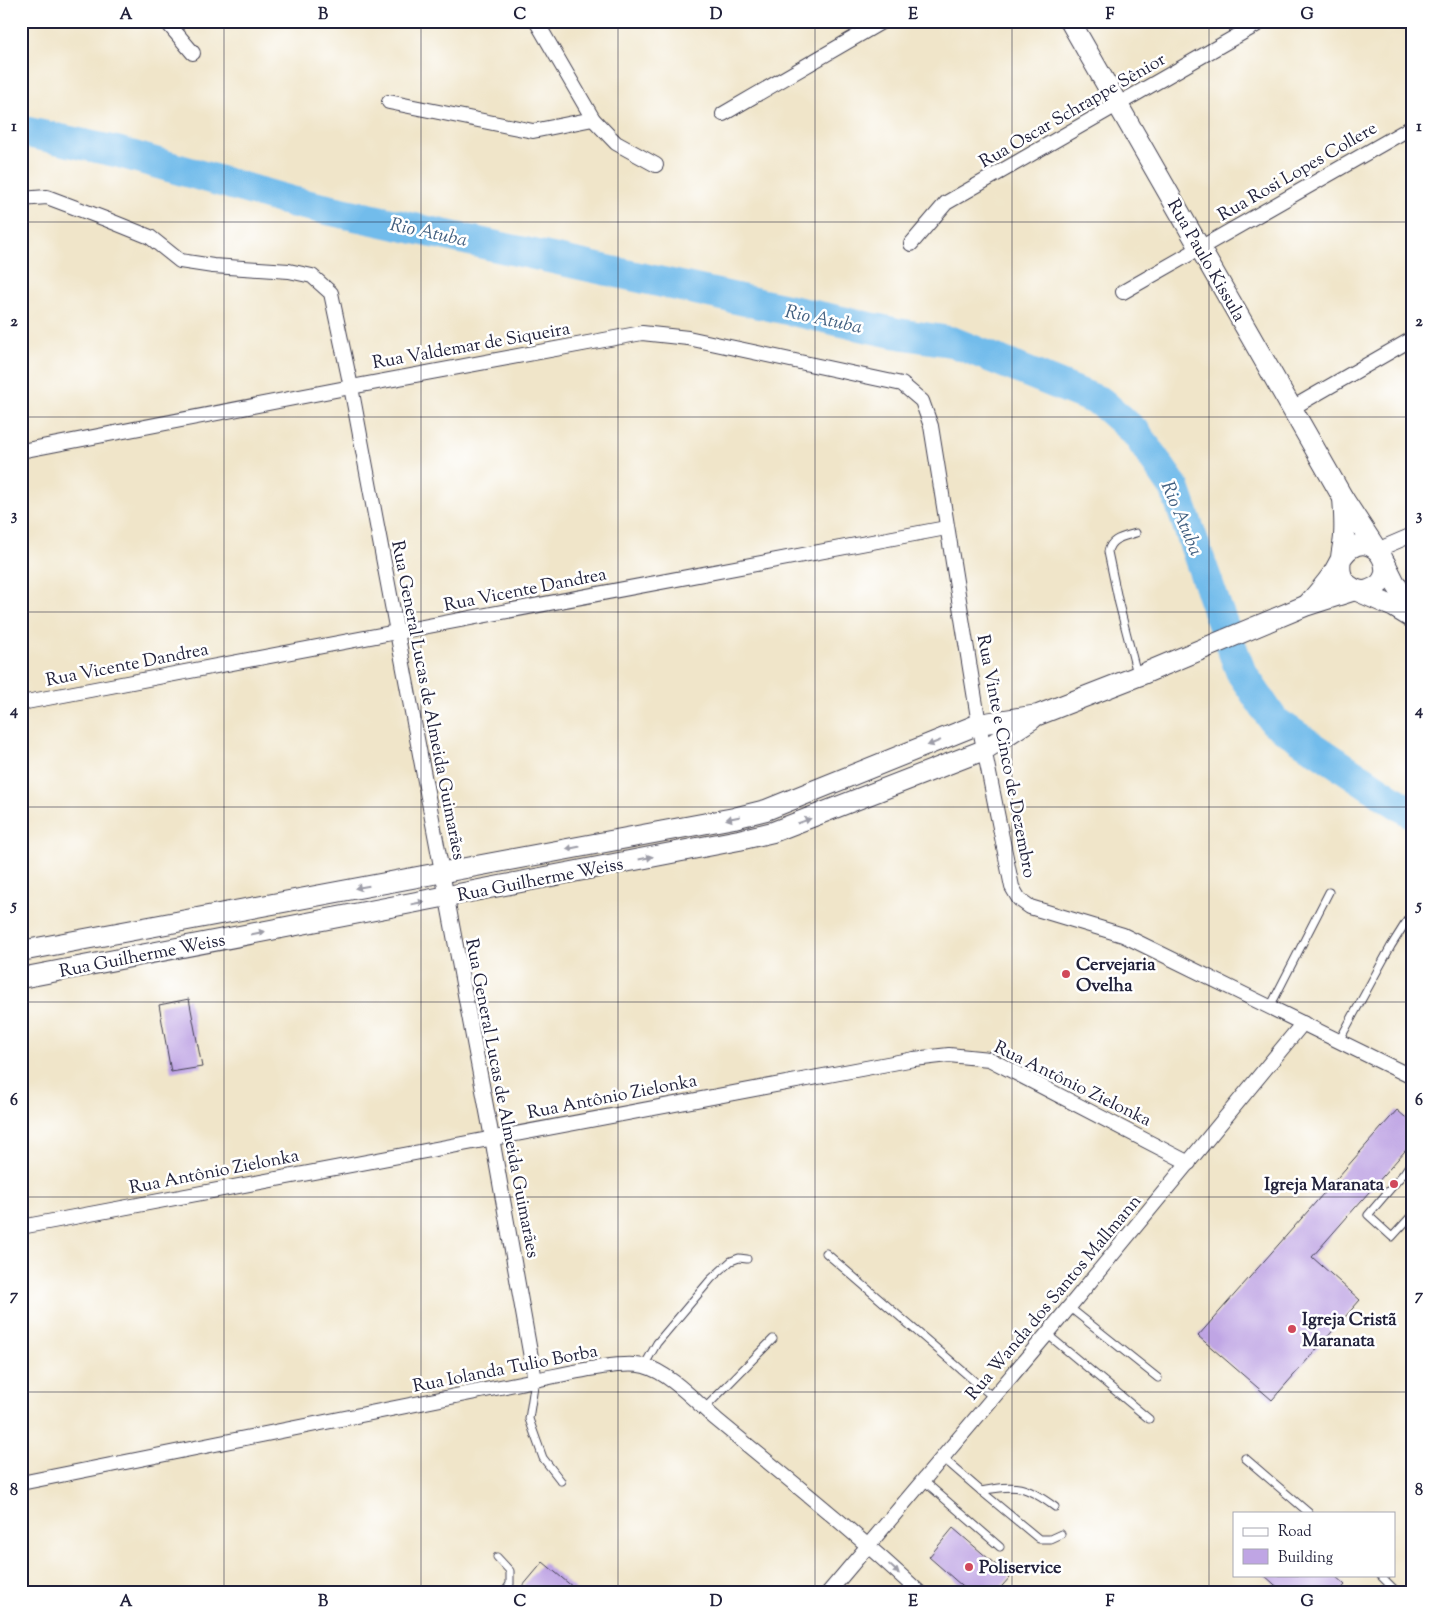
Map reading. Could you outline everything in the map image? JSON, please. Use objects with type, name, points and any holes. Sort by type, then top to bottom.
[{"type":"street","points":[[166,21],[193,53]]},
{"type":"street","points":[[536,21],[593,119],[616,143],[656,165]]},
{"type":"street","points":[[723,114],[883,21]]},
{"type":"street","name":"Rua Paulo Kissula","points":[[1070,21],[1343,498],[1381,556],[1412,610]]},
{"type":"street","name":"Rua Oscar Schrappe Sênior","points":[[910,244],[946,203],[1263,21]]},
{"type":"street","points":[[389,102],[533,132],[593,119]]},
{"type":"street","name":"Rua Rosi Lopes Collere","points":[[1123,292],[1412,127]]},
{"type":"street","name":"Rua General Lucas de Almeida Guimarães","points":[[21,199],[47,197],[125,227],[150,237],[180,261],[213,266],[290,271],[312,276],[331,293],[351,387],[492,1138],[535,1380]]},
{"type":"street","name":"Rua Valdemar de Siqueira","points":[[21,451],[642,333],[688,338],[902,384],[922,401]]},
{"type":"street","points":[[1292,408],[1412,339]]},
{"type":"street","name":"Rua Vinte e Cinco de Dezembro","points":[[922,401],[931,426],[946,528],[984,750],[1012,887],[1019,899],[1030,908],[1123,936],[1412,1076]]},
{"type":"street","name":"Rua Paulo Kissula","points":[[1341,560],[1344,536],[1343,498]]},
{"type":"street","name":"Rua Vicente Dandrea","points":[[21,703],[946,528]]},
{"type":"street","points":[[1381,556],[1412,535]]},
{"type":"street","points":[[1305,606],[1321,590],[1345,554],[1357,546],[1371,546],[1381,556],[1385,571],[1383,579],[1371,589],[1356,590]]},
{"type":"street","points":[[1341,560],[1340,574],[1348,586],[1394,607],[1412,618]]},
{"type":"street","name":"Rua Guilherme Weiss","points":[[21,978],[773,832],[984,750],[1038,715],[1195,653],[1305,606],[1356,590]]},
{"type":"street","name":"Rua Guilherme Weiss","points":[[21,950],[734,818],[766,810],[979,724],[1038,715]]},
{"type":"street","name":"Rua Wanda dos Santos Mallmann","points":[[828,1593],[994,1398],[1304,1023]]},
{"type":"street","name":"Rua Antônio Zielonka","points":[[21,1227],[914,1059],[949,1055],[989,1059],[1189,1162]]},
{"type":"street","name":"Rua Iolanda Tulio Borba","points":[[21,1483],[535,1380],[620,1365],[644,1366],[663,1373],[869,1545],[920,1593]]},
{"type":"lane","points":[[1136,533],[1113,541],[1109,546],[1108,552],[1119,604],[1138,676]]},
{"type":"lane","points":[[1270,1007],[1329,892]]},
{"type":"lane","points":[[1339,1041],[1391,946],[1408,919],[1412,916]]},
{"type":"lane","points":[[1412,1161],[1368,1215],[1392,1237],[1412,1216]]},
{"type":"lane","points":[[826,1253],[994,1398]]},
{"type":"lane","points":[[644,1366],[658,1343],[711,1279],[731,1261],[739,1258],[747,1259]]},
{"type":"lane","points":[[1069,1307],[1158,1378]]},
{"type":"lane","points":[[1047,1334],[1149,1419]]},
{"type":"lane","points":[[704,1409],[773,1339]]},
{"type":"lane","points":[[535,1380],[529,1419],[543,1458],[561,1481]]},
{"type":"lane","points":[[943,1458],[1039,1539],[1050,1539],[1061,1534]]},
{"type":"lane","points":[[1245,1458],[1308,1512]]},
{"type":"lane","points":[[924,1481],[1000,1547]]},
{"type":"lane","points":[[980,1491],[1019,1486],[1036,1493],[1055,1507]]},
{"type":"lane","points":[[497,1557],[510,1571],[510,1584],[504,1593]]},
{"type":"lane","points":[[1381,1576],[1398,1593]]},
{"type":"building","points":[[189,999],[202,1067],[171,1072],[159,1005]]},
{"type":"building","points":[[1397,1110],[1412,1123],[1412,1143],[1312,1257],[1360,1300],[1272,1400],[1198,1336]]},
{"type":"building","name":"Poliservice","points":[[953,1528],[1010,1577],[996,1593],[970,1593],[929,1557]]},
{"type":"building","points":[[543,1562],[580,1593],[517,1593]]},
{"type":"building","points":[[1265,1576],[1335,1576],[1345,1585],[1338,1593],[1284,1593]]},
{"type":"waterway","name":"Rio Atuba","points":[[21,131],[118,152],[293,202],[895,333],[953,342],[1101,402],[1136,433],[1175,489],[1241,672],[1274,721],[1412,813]]},
{"type":"place","name":"Cervejaria Ovelha","points":[[1066,974]]},
{"type":"place","name":"Igreja Maranata","points":[[1394,1184]]},
{"type":"place","name":"Igreja Cristã Maranata","points":[[1292,1329]]},
{"type":"place","name":"Poliservice","points":[[969,1567]]}]
